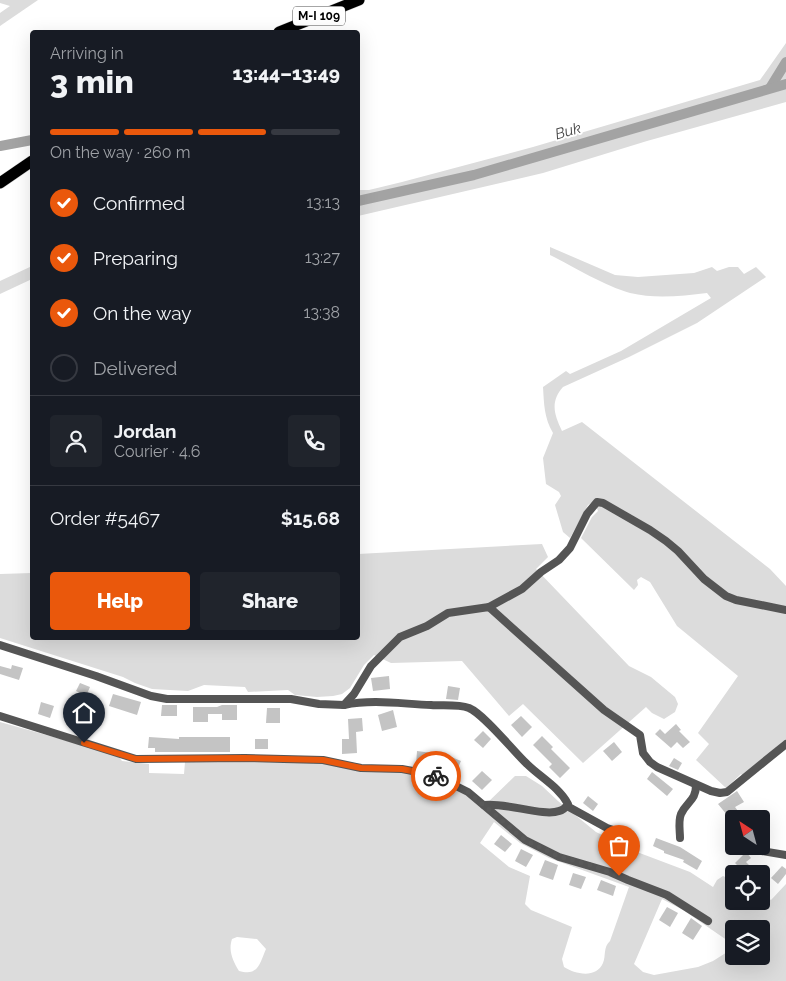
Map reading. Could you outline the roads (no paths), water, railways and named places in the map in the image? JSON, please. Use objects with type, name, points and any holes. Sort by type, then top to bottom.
[{"type":"main road","name":"M-I 109","points":[[284,30],[359,0]]},
{"type":"main road","points":[[0,183],[30,162]]},
{"type":"street","points":[[344,705],[354,694],[372,666],[400,637],[427,626],[448,613],[489,607],[522,589],[541,572],[559,560],[570,548],[587,514],[597,502],[603,503],[666,541],[678,551],[704,580],[726,596],[736,600],[786,610]]},
{"type":"street","points":[[489,607],[604,710],[637,732],[642,741],[643,754],[650,762],[711,792],[727,792],[786,744]]},
{"type":"street","points":[[0,645],[151,696],[167,699],[291,699],[319,704],[344,705],[360,701],[469,708],[479,714],[513,752],[551,784],[567,801],[567,806]]},
{"type":"street","points":[[0,716],[136,759],[244,758],[323,760],[361,768],[419,772],[434,775],[452,782],[468,792],[525,840],[558,856],[610,872],[667,894],[708,920]]},
{"type":"street","points":[[680,838],[679,824],[681,814],[694,799],[696,785]]},
{"type":"street","points":[[484,804],[501,804],[549,812],[558,812],[567,806]]},
{"type":"street","points":[[567,806],[607,828],[620,832]]},
{"type":"street","points":[[770,852],[786,855]]},
{"type":"waterway","points":[[770,88],[786,62]]},
{"type":"waterway","name":"Buk","points":[[360,201],[474,175],[786,84]]},
{"type":"waterway","name":"Buk","points":[[0,146],[30,140]]}]
